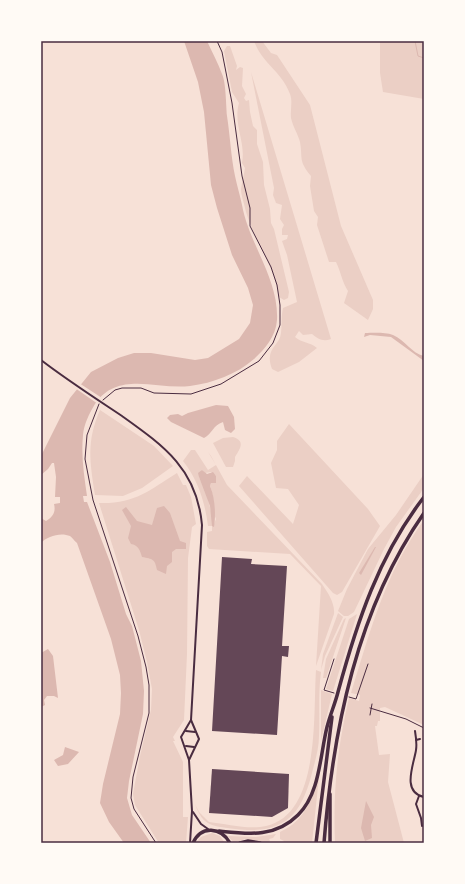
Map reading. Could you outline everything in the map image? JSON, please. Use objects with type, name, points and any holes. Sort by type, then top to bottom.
[{"type":"highway","points":[[193,843],[198,835],[208,830],[252,834],[268,833],[287,825],[302,812],[314,786],[327,727],[334,708],[352,642],[370,591],[395,541],[424,497]]},
{"type":"highway","points":[[324,843],[331,777],[342,713],[368,623],[398,555],[424,514]]},
{"type":"highway","points":[[316,843],[323,779],[334,708]]},
{"type":"highway","points":[[330,843],[331,777]]},
{"type":"highway","points":[[219,831],[230,843]]},
{"type":"highway","points":[[240,843],[248,841],[260,843]]},
{"type":"street","points":[[41,360],[154,439],[170,453],[189,478],[197,498],[202,525],[191,720],[199,739],[189,760]]},
{"type":"street","points":[[190,843],[192,811],[189,760],[185,746],[181,742],[181,737],[191,720]]},
{"type":"street","points":[[185,731],[195,732]]},
{"type":"street","points":[[415,731],[417,749],[410,779],[413,788],[419,796],[424,797]]},
{"type":"street","points":[[416,740],[420,739]]},
{"type":"street","points":[[185,746],[194,747]]},
{"type":"street","points":[[419,796],[416,807],[421,818],[422,826]]},
{"type":"street","points":[[192,811],[201,824],[208,830]]},
{"type":"lane","points":[[370,715],[370,708],[372,704]]},
{"type":"lane","points":[[370,708],[406,719],[424,728]]},
{"type":"path","points":[[104,398],[115,390],[122,388],[141,388],[154,393],[191,394],[221,384],[259,360],[273,343],[280,325],[280,305],[277,285],[271,267],[250,226],[250,208],[242,176],[232,103],[222,52],[217,41]]},
{"type":"path","points":[[99,405],[87,435],[85,459],[93,500],[138,636],[146,667],[149,685],[149,713],[134,777],[131,798],[134,809],[156,843]]},
{"type":"shaded area","points":[[184,41],[207,41],[223,78],[236,180],[251,234],[269,276],[276,305],[277,320],[275,331],[266,346],[254,359],[240,369],[216,380],[190,386],[177,387],[126,384],[115,387],[104,394],[95,404],[84,427],[82,443],[87,496],[83,496],[84,502],[87,502],[110,562],[126,614],[132,626],[141,661],[144,691],[143,714],[129,781],[127,798],[132,815],[151,843],[124,843],[109,822],[100,803],[103,784],[120,714],[120,675],[111,639],[77,543],[70,536],[63,534],[50,537],[41,543],[41,518],[46,521],[52,516],[55,509],[54,504],[60,503],[60,497],[55,497],[56,477],[54,463],[52,463],[41,475],[41,456],[70,398],[91,372],[118,358],[134,353],[151,353],[195,360],[208,358],[239,339],[250,323],[253,305],[248,288],[232,255],[217,208],[211,185],[204,112],[198,82]]},
{"type":"shaded area","points":[[254,41],[262,41],[271,53],[277,55],[310,105],[341,226],[373,300],[373,309],[368,320],[344,303],[348,291],[336,262],[329,262],[317,225],[318,217],[314,211],[310,186],[311,176],[304,166],[300,142],[291,118],[290,94],[282,79],[262,56]]},
{"type":"shaded area","points":[[380,41],[424,41],[424,99],[383,92],[380,73]]},
{"type":"shaded area","points":[[227,46],[230,46],[237,66],[236,70],[240,67],[243,68],[242,86],[246,94],[244,98],[246,101],[249,100],[253,126],[257,130],[257,144],[263,162],[264,185],[270,209],[271,223],[274,229],[289,292],[288,298],[284,300],[279,297],[268,261],[247,216],[242,197],[241,189],[245,168],[242,163],[243,155],[238,126],[239,103],[232,92],[224,51]]},
{"type":"shaded area","points":[[251,72],[331,339],[321,340],[312,334],[303,335],[299,331],[295,337],[317,348],[299,362],[278,372],[272,369],[270,362],[271,352],[280,337],[283,308],[297,302],[287,255],[282,241],[287,239],[288,235],[282,235],[284,225],[280,219],[282,205],[276,203],[273,195],[274,188]]},
{"type":"shaded area","points":[[365,333],[383,333],[393,335],[415,352],[424,356],[424,361],[391,337],[370,335],[364,337]]},
{"type":"shaded area","points":[[216,405],[228,406],[234,417],[235,429],[231,433],[225,430],[223,422],[217,425],[204,438],[171,422],[167,418],[170,415],[178,414],[182,416]]},
{"type":"shaded area","points":[[100,410],[154,446],[173,466],[142,488],[123,496],[95,495],[90,452],[93,432]]},
{"type":"shaded area","points":[[289,424],[368,509],[380,526],[342,592],[337,595],[333,593],[239,486],[247,476],[293,524],[299,505],[288,489],[276,488],[271,463],[277,450],[277,441]]},
{"type":"shaded area","points":[[233,437],[240,441],[241,446],[235,457],[233,467],[226,467],[213,443],[223,438]]},
{"type":"shaded area","points":[[191,450],[195,450],[208,470],[216,465],[227,485],[324,587],[332,602],[334,614],[316,666],[321,586],[290,554],[209,549],[207,546],[207,532],[212,531],[212,526],[208,526],[205,508],[197,484],[183,461]],"holes":[[[202,470],[205,473],[211,472],[216,476],[216,483],[211,483],[210,486],[216,519],[214,524],[207,495],[199,477]]]},
{"type":"shaded area","points":[[202,470],[207,474],[213,472],[216,476],[216,483],[211,483],[210,486],[215,506],[214,527],[212,526],[210,506],[198,473]]},
{"type":"shaded area","points":[[177,473],[183,485],[186,485],[191,497],[196,524],[192,527],[188,558],[187,654],[184,720],[173,737],[175,741],[173,741],[183,762],[183,817],[188,817],[186,843],[159,843],[135,805],[133,794],[151,710],[152,689],[139,630],[99,503],[111,503],[132,499],[149,491]]},
{"type":"shaded area","points":[[424,474],[424,488],[396,527],[354,612],[348,616],[344,616],[338,611],[347,589],[368,549],[396,515]]},
{"type":"shaded area","points":[[164,506],[170,513],[180,541],[186,543],[186,549],[176,549],[172,552],[172,562],[167,566],[166,574],[157,570],[153,560],[142,557],[138,548],[131,544],[128,538],[131,526],[122,510],[126,507],[137,521],[152,525],[157,508]]},
{"type":"shaded area","points":[[424,520],[424,566],[422,569],[424,573],[424,725],[385,707],[380,708],[380,721],[378,721],[377,726],[375,726],[379,755],[390,754],[388,782],[404,843],[335,843],[335,788],[341,735],[349,698],[359,701],[360,695],[351,693],[372,625],[399,561],[410,540]]},
{"type":"shaded area","points":[[376,547],[361,575],[359,573]]},
{"type":"shaded area","points":[[338,613],[343,617],[325,656],[321,670],[323,654]]},
{"type":"shaded area","points":[[357,614],[333,691],[326,689],[349,619]]},
{"type":"shaded area","points":[[346,618],[326,678],[323,678],[322,684],[326,659],[344,619]]},
{"type":"shaded area","points":[[48,649],[53,656],[58,698],[54,696],[47,696],[44,700],[45,705],[41,707],[41,653]]},
{"type":"shaded area","points":[[316,670],[321,672],[318,744],[309,785],[297,810],[279,825],[267,829],[235,829],[215,826],[205,821],[198,812],[195,804],[199,812],[209,822],[259,827],[266,826],[284,818],[297,803],[305,783],[310,760],[315,711]]},
{"type":"shaded area","points":[[321,690],[332,694],[321,741]]},
{"type":"shaded area","points":[[65,747],[79,752],[68,764],[58,766],[54,760],[63,755]]},
{"type":"shaded area","points":[[320,768],[312,843],[283,843],[284,841],[280,839],[280,832],[297,821],[308,806],[315,788]]},
{"type":"shaded area","points":[[366,801],[374,817],[371,825],[372,838],[365,841],[361,828]]},
{"type":"shaded area","points":[[212,833],[220,836],[225,843],[195,843],[201,837]]},
{"type":"shaded area","points":[[276,834],[273,838],[269,839],[270,841],[267,843],[245,839],[234,843],[228,836],[256,837]]},
{"type":"pier","points":[[79,383],[102,398],[98,404],[75,388]]},
{"type":"building","points":[[222,557],[252,559],[251,564],[287,566],[282,646],[289,646],[288,657],[282,656],[277,735],[212,731]]},
{"type":"building","points":[[212,769],[289,774],[288,808],[272,817],[209,813]]},
{"type":"waterway","points":[[415,41],[418,56],[424,58]]}]
